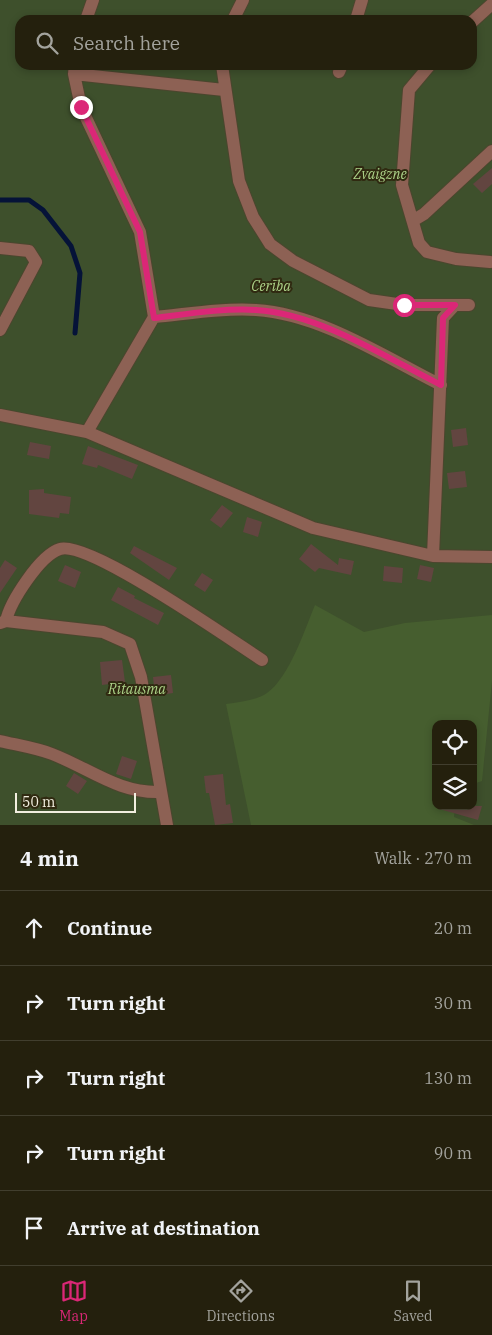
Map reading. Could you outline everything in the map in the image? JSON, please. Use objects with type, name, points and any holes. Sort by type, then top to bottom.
[{"type":"lane","points":[[88,15],[93,0]]},
{"type":"lane","points":[[236,15],[243,0]]},
{"type":"lane","points":[[358,15],[362,0]]},
{"type":"lane","points":[[477,18],[492,4]]},
{"type":"lane","points":[[75,70],[81,107],[140,232],[154,318],[87,432]]},
{"type":"lane","points":[[82,70],[224,90]]},
{"type":"lane","points":[[222,70],[239,181],[253,217],[270,244],[293,261],[369,300],[404,305],[469,305]]},
{"type":"lane","points":[[426,70],[409,90],[402,185],[419,242],[427,252],[456,260],[490,262]]},
{"type":"lane","points":[[414,220],[424,214],[492,151]]},
{"type":"lane","points":[[0,248],[29,251],[36,262],[0,330]]},
{"type":"lane","points":[[433,556],[443,318],[455,305]]},
{"type":"lane","points":[[154,318],[220,311],[257,310],[286,315],[322,325],[441,385]]},
{"type":"lane","points":[[0,415],[87,432],[313,528],[433,556],[492,557]]},
{"type":"lane","points":[[167,825],[141,677],[130,644],[103,632],[3,622],[8,610],[34,570],[60,549],[71,550],[93,557],[166,597],[262,660]]},
{"type":"lane","points":[[0,741],[53,754],[117,786],[148,793],[161,792]]},
{"type":"green space","name":"Cerība","points":[[0,0],[492,0],[492,825],[0,825]]},
{"type":"green space","points":[[315,605],[364,632],[405,623],[492,615],[492,681],[482,781],[477,783],[477,720],[432,720],[432,810],[455,810],[454,817],[474,825],[251,825],[226,704],[247,701],[267,693],[275,686],[296,652]]},
{"type":"building","points":[[492,168],[492,184],[482,193],[473,184]]},
{"type":"building","points":[[466,428],[468,445],[453,447],[451,430]]},
{"type":"building","points":[[30,442],[51,446],[49,459],[27,455]]},
{"type":"building","points":[[88,446],[138,465],[132,479],[98,465],[97,468],[82,464]]},
{"type":"building","points":[[465,471],[467,487],[449,489],[447,473]]},
{"type":"building","points":[[44,489],[44,493],[71,497],[69,514],[60,513],[59,518],[29,514],[29,490]]},
{"type":"building","points":[[222,505],[233,513],[221,528],[210,520]]},
{"type":"building","points":[[247,517],[262,522],[258,537],[243,532]]},
{"type":"building","points":[[311,544],[338,565],[339,558],[354,561],[351,575],[319,568],[315,572],[299,559]]},
{"type":"building","points":[[134,546],[177,568],[169,580],[130,553]]},
{"type":"building","points":[[5,560],[17,568],[0,593],[0,568]]},
{"type":"building","points":[[65,565],[81,572],[75,588],[58,581]]},
{"type":"building","points":[[420,565],[434,568],[431,582],[417,579]]},
{"type":"building","points":[[384,566],[403,568],[402,583],[383,581]]},
{"type":"building","points":[[202,573],[213,580],[205,592],[194,585]]},
{"type":"building","points":[[118,587],[135,596],[134,598],[164,613],[158,625],[111,600]]},
{"type":"building","points":[[122,660],[125,682],[102,685],[100,662]]},
{"type":"building","points":[[171,675],[173,693],[155,696],[153,677]]},
{"type":"building","points":[[122,756],[137,761],[131,779],[116,774]]},
{"type":"building","points":[[74,773],[87,781],[78,794],[66,786]]},
{"type":"building","points":[[223,774],[226,805],[230,804],[233,823],[215,825],[209,793],[206,793],[204,776]]},
{"type":"building","points":[[477,806],[482,806],[478,820],[443,810],[477,810]]},
{"type":"waterway","points":[[0,200],[29,200],[43,210],[71,246],[80,273],[75,333]]},
{"type":"route","points":[[81,107],[140,232],[154,318],[220,311],[257,310],[286,315],[322,325],[441,385],[443,318],[455,305],[404,305]]},
{"type":"park label","name":"Zvaigzne","points":[[380,174]]},
{"type":"park label","name":"Rītausma","points":[[137,689]]}]
